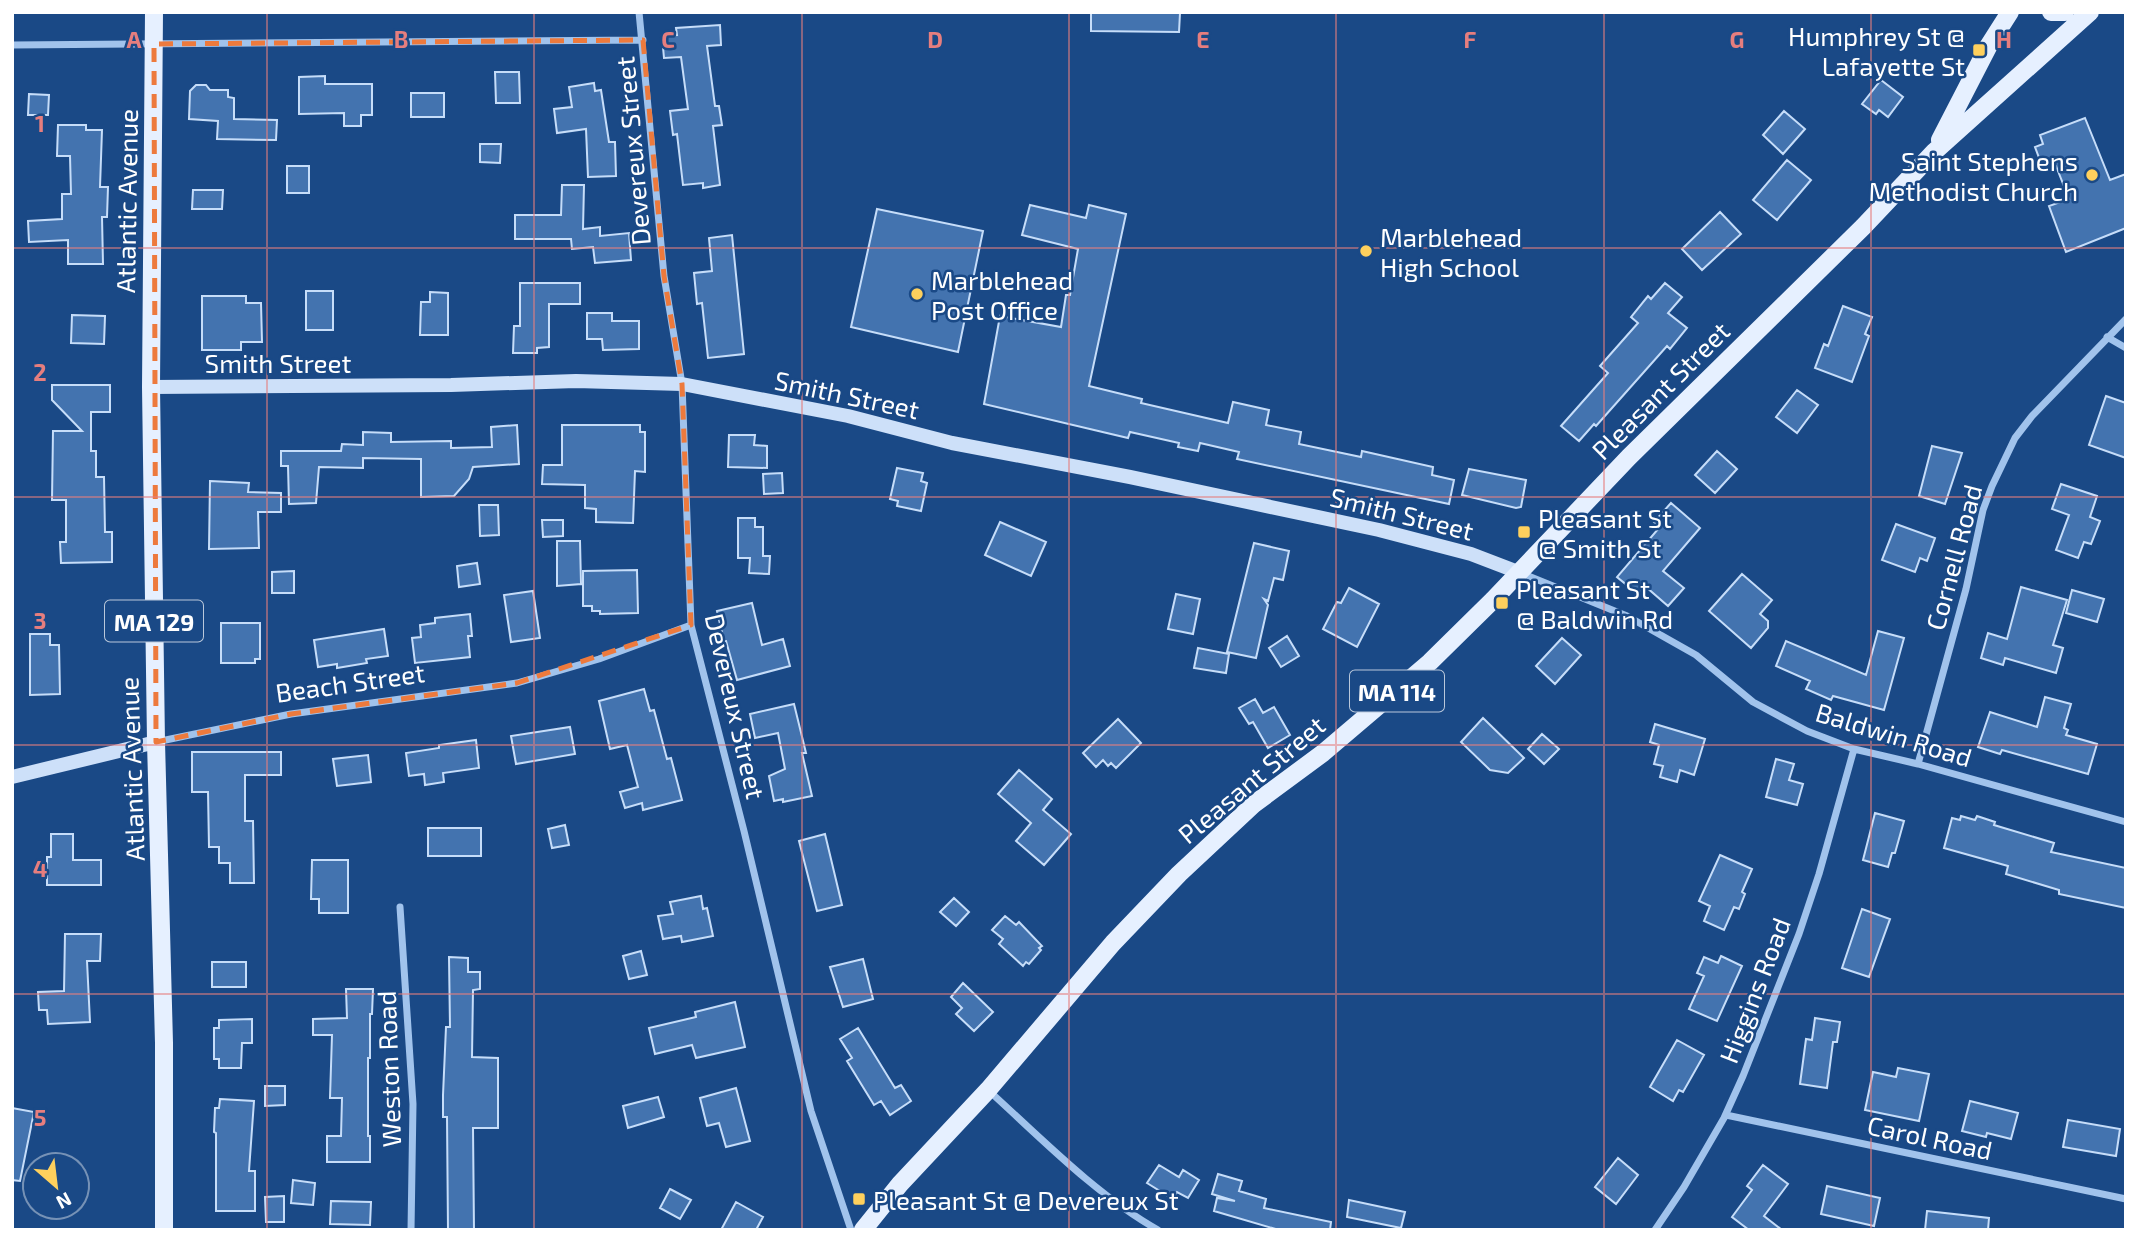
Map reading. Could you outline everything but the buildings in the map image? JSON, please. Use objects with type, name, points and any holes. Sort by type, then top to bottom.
[{"type":"main road","name":"Atlantic Avenue","points":[[154,12],[151,387],[164,1230]]},
{"type":"main road","points":[[1934,152],[1989,46],[2010,12]]},
{"type":"main road","points":[[2051,12],[2065,12]]},
{"type":"main road","name":"MA 114","points":[[1934,152],[2090,12]]},
{"type":"main road","name":"Pleasant Street","points":[[863,1230],[900,1184],[988,1090],[1113,943],[1179,874],[1254,804],[1323,753],[1430,662],[1629,457],[1863,227],[1934,152]]},
{"type":"street","name":"Devereux Street","points":[[639,12],[664,276],[682,384],[691,625],[811,1111],[850,1230]]},
{"type":"street","points":[[12,45],[643,40]]},
{"type":"street","name":"Cornell Road","points":[[1918,764],[1963,600],[1983,510],[1992,486],[2015,438],[2032,416],[2126,319]]},
{"type":"street","points":[[2107,337],[2126,348]]},
{"type":"street","name":"Smith Street","points":[[151,387],[451,385],[576,381],[682,384],[848,416],[952,443],[1130,477],[1379,530],[1471,554],[1518,572]]},
{"type":"street","name":"Baldwin Road","points":[[1518,572],[1627,616],[1696,655],[1753,702],[1807,731],[1854,749],[1918,764],[2126,822]]},
{"type":"street","name":"Beach Street","points":[[12,777],[156,742],[291,714],[517,684],[599,659],[691,625]]},
{"type":"street","name":"Higgins Road","points":[[1655,1230],[1726,1115],[1767,1019],[1819,874],[1854,749]]},
{"type":"street","name":"Weston Road","points":[[400,907],[413,1104],[411,1230]]},
{"type":"street","points":[[988,1090],[1066,1161],[1158,1230]]},
{"type":"street","name":"Carol Road","points":[[1726,1115],[2126,1199]]},
{"type":"highlighted area","points":[[643,40],[664,276],[682,384],[691,625],[517,683],[291,714],[156,742],[154,44]]},
{"type":"place","name":"Humphrey St @ Lafayette St","points":[[1979,50]]},
{"type":"place","name":"Saint Stephens Methodist Church","points":[[2092,175]]},
{"type":"place","name":"Marblehead High School","points":[[1366,251]]},
{"type":"place","name":"Marblehead Post Office","points":[[917,294]]},
{"type":"place","name":"Pleasant St @ Smith St","points":[[1524,532]]},
{"type":"place","name":"Pleasant St @ Baldwin Rd","points":[[1502,603]]},
{"type":"place","name":"Pleasant St @ Devereux St","points":[[859,1199]]}]
